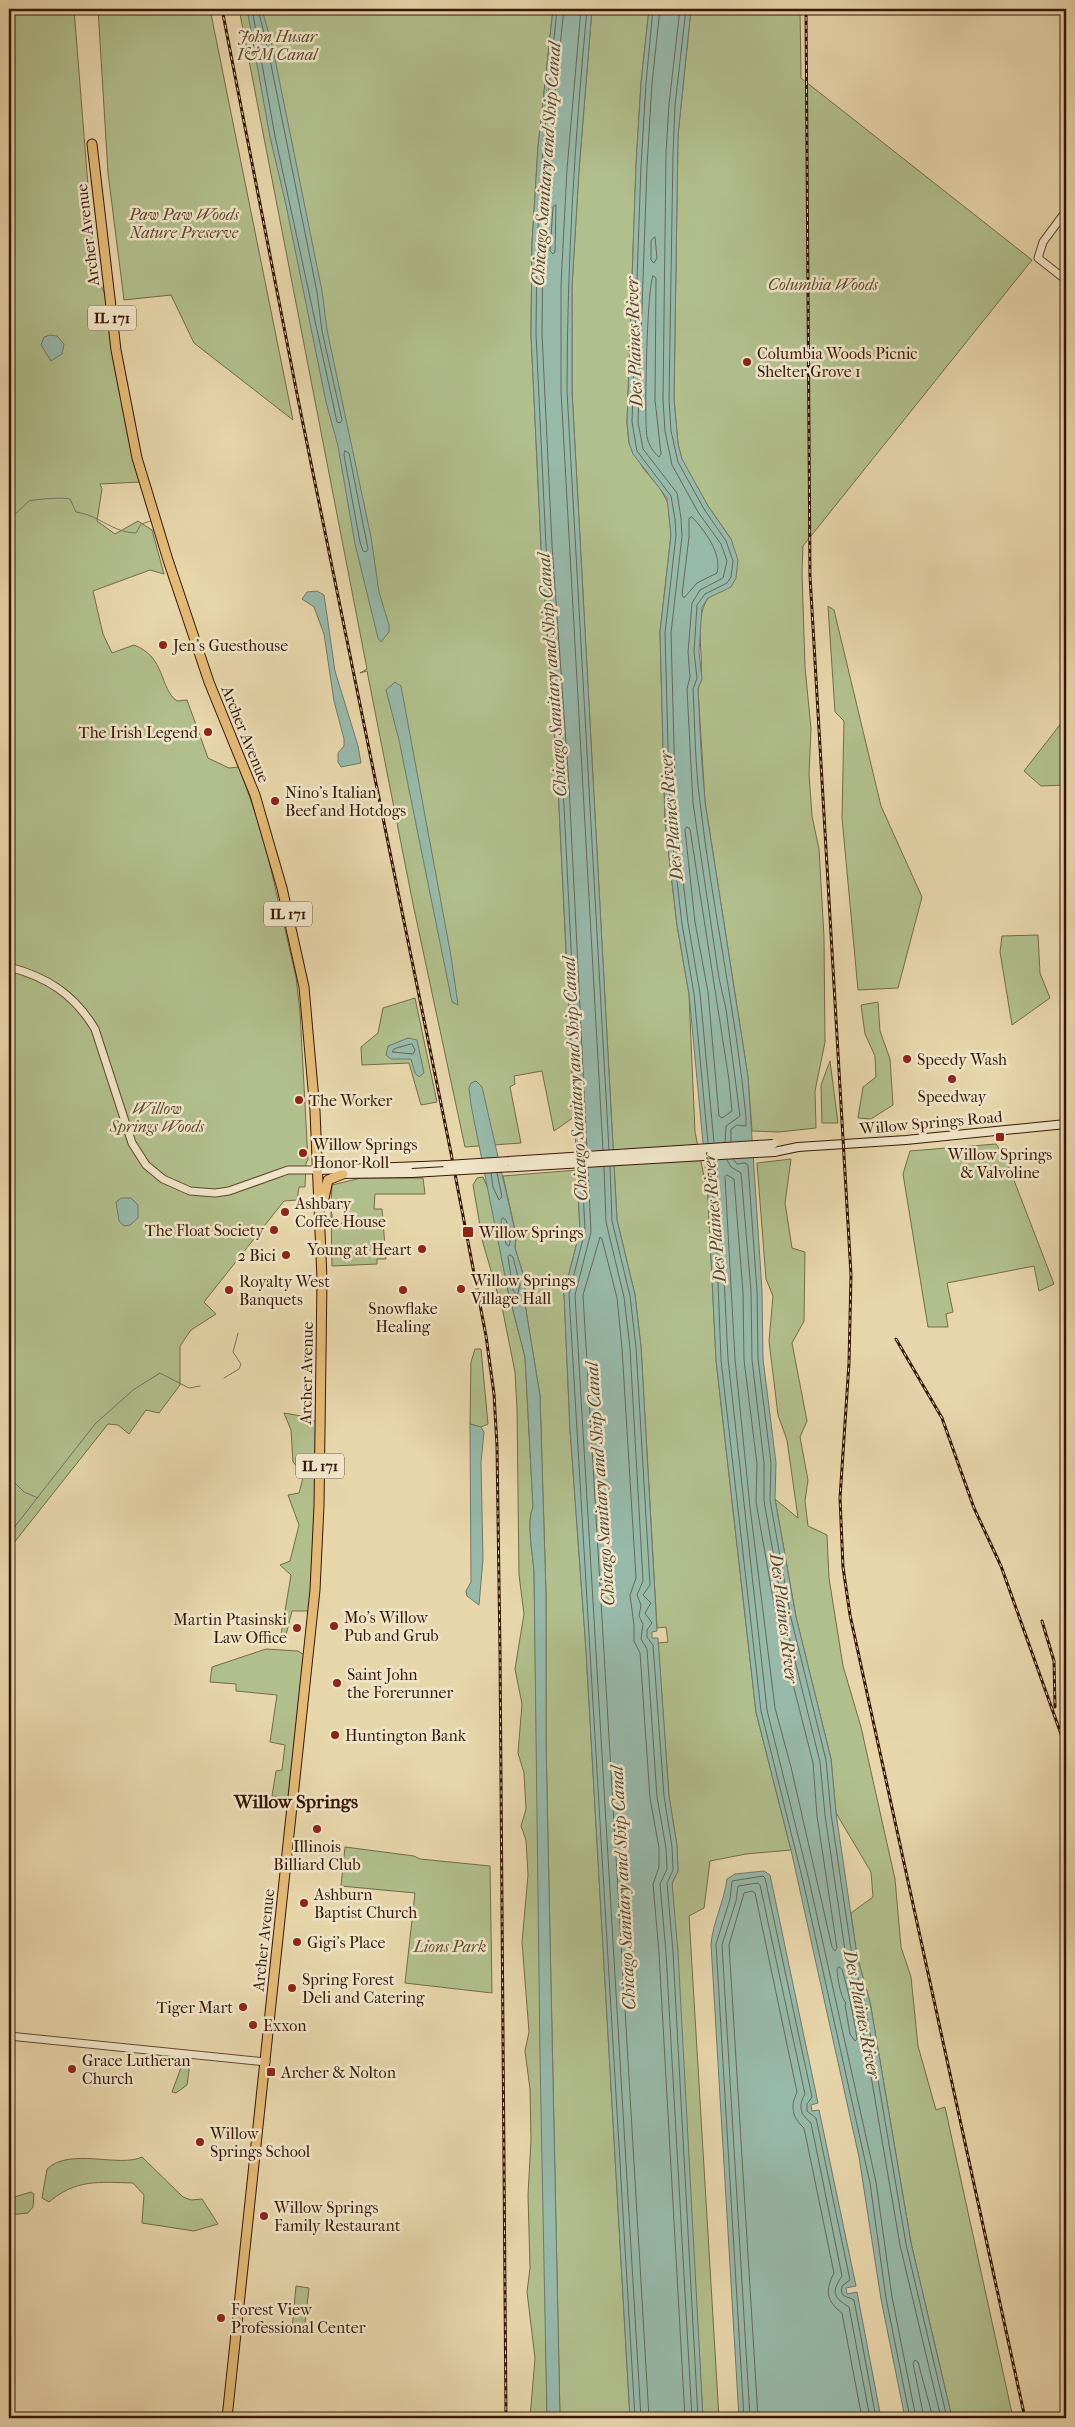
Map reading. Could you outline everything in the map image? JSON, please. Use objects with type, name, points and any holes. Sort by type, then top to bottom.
[{"type":"main road","name":"Archer Avenue","points":[[92,144],[116,350],[137,458],[168,560],[209,682],[255,795],[282,888],[302,978],[315,1111],[320,1215],[322,1352],[315,1590],[227,2418]]},
{"type":"main road","name":"Willow Springs Road","points":[[318,1170],[343,1174],[798,1147],[906,1140],[1066,1124]]},
{"type":"main road","name":"Willow Springs Road","points":[[318,1170],[341,1167],[412,1170]]},
{"type":"main road","points":[[320,1215],[328,1180],[343,1174]]},
{"type":"street","points":[[1066,211],[1047,235],[1038,258],[1066,280]]},
{"type":"street","name":"Willow Springs Road","points":[[9,967],[50,982],[70,996],[87,1016],[95,1029],[132,1143],[146,1165],[163,1179],[190,1191],[215,1193],[229,1191],[288,1170],[318,1170]]},
{"type":"street","points":[[9,2036],[266,2062]]},
{"type":"green space","name":"Willow Springs Woods","points":[[9,9],[74,9],[95,274],[107,298],[141,482],[100,484],[102,489],[97,521],[115,534],[138,521],[152,530],[164,574],[150,570],[93,591],[103,634],[112,653],[134,645],[152,657],[171,695],[177,701],[187,700],[208,758],[229,768],[239,767],[263,835],[296,977],[300,1012],[308,1160],[306,1163],[305,1187],[299,1187],[297,1200],[284,1201],[204,1302],[216,1314],[191,1330],[180,1346],[180,1385],[159,1413],[146,1410],[129,1434],[118,1425],[108,1424],[9,1549]]},
{"type":"green space","name":"Paw Paw Woods Nature Preserve","points":[[98,9],[210,9],[293,420],[194,343],[171,295],[124,300],[108,173]]},
{"type":"green space","name":"John Husar I&M Canal","points":[[239,9],[553,9],[538,147],[532,243],[531,334],[541,546],[558,786],[574,1117],[554,1131],[542,1071],[514,1076],[515,1084],[510,1087],[521,1143],[465,1147],[413,904],[367,671],[360,673],[367,669]]},
{"type":"green space","points":[[592,9],[649,9],[641,83],[636,165],[627,423],[629,443],[643,468],[660,488],[668,503],[671,535],[660,632],[665,822],[677,925],[689,994],[695,1132],[708,1196],[716,1360],[756,1712],[791,1850],[746,1854],[710,1861],[704,1908],[689,1916],[719,2418],[703,2418],[672,1883],[678,1871],[677,1846],[669,1796],[658,1643],[668,1642],[666,1627],[657,1628],[641,1347],[635,1295],[617,1220],[572,391],[572,286]]},
{"type":"green space","name":"Columbia Woods","points":[[691,9],[800,9],[801,78],[1032,260],[803,546],[805,667],[811,729],[809,774],[812,816],[819,849],[824,937],[825,1042],[815,1091],[816,1128],[779,1132],[752,1131],[748,1077],[705,802],[698,689],[701,678],[701,619],[703,608],[731,539],[708,506],[682,460],[678,444],[674,399],[678,135]]},
{"type":"green space","points":[[828,606],[834,610],[881,806],[922,897],[898,988],[858,990],[842,818],[844,721],[835,712]]},
{"type":"green space","points":[[1066,717],[1066,785],[1041,786],[1024,771]]},
{"type":"green space","points":[[1038,935],[1040,973],[1050,998],[1012,1025],[1000,952],[1002,936]]},
{"type":"green space","points":[[415,998],[437,1102],[421,1105],[409,1063],[362,1065],[361,1047],[378,1033],[383,1008]]},
{"type":"green space","points":[[878,1002],[880,1031],[890,1059],[893,1105],[871,1119],[858,1118],[863,1087],[876,1077],[875,1056],[865,1034],[861,1005]]},
{"type":"green space","points":[[830,1061],[838,1123],[822,1123],[821,1085]]},
{"type":"green space","points":[[996,1144],[1005,1157],[1054,1284],[1039,1291],[1034,1266],[947,1283],[953,1312],[946,1314],[948,1327],[928,1327],[903,1174],[910,1151]]},
{"type":"green space","points":[[791,1159],[785,1203],[792,1248],[805,1252],[804,1321],[792,1343],[807,1421],[800,1437],[808,1480],[805,1501],[808,1526],[827,1535],[829,1578],[843,1666],[861,1727],[895,1879],[901,1947],[911,1977],[918,2046],[936,2110],[945,2107],[1013,2418],[952,2418],[911,2243],[870,2002],[857,1956],[851,1913],[873,1897],[871,1872],[836,1813],[831,1759],[796,1617],[775,1499],[798,1518],[787,1440],[778,1415],[769,1341],[773,1296],[766,1279],[757,1163]]},
{"type":"green space","points":[[577,1170],[580,1231],[564,1293],[570,1429],[586,1650],[630,2418],[560,2418],[546,1742],[546,1594],[540,1396],[524,1298],[526,1284],[515,1248],[516,1235],[503,1176]]},
{"type":"green space","points":[[483,1177],[490,1193],[508,1291],[525,1357],[533,1507],[530,1529],[534,1572],[547,2418],[530,2418],[535,2358],[527,2292],[530,2268],[528,2195],[531,2140],[530,2089],[525,2051],[529,2032],[522,1942],[528,1875],[526,1840],[521,1826],[526,1809],[524,1773],[518,1753],[522,1704],[515,1669],[524,1614],[519,1575],[517,1409],[515,1372],[503,1312],[483,1243],[473,1185],[477,1178]]},
{"type":"green space","points":[[361,1178],[423,1178],[425,1194],[375,1194],[374,1209],[382,1209],[386,1259],[377,1259],[377,1264],[332,1266],[331,1209],[334,1228],[337,1228],[337,1223],[343,1223],[342,1205],[331,1205],[332,1185]]},
{"type":"green space","points":[[475,1349],[481,1349],[488,1424],[481,1427],[470,1424],[471,1362]]},
{"type":"green space","points":[[284,1413],[307,1417],[318,1423],[317,1522],[309,1611],[292,1611],[286,1635],[281,1635],[291,1575],[280,1565],[290,1561],[299,1525],[288,1495],[299,1493],[304,1474],[293,1462],[291,1430]]},
{"type":"green space","points":[[266,1649],[298,1651],[306,1656],[291,1798],[272,1796],[276,1771],[282,1770],[285,1745],[270,1742],[277,1695],[236,1691],[236,1684],[210,1682],[212,1667]]},
{"type":"green space","name":"Lions Park","points":[[345,1847],[414,1856],[420,1859],[490,1866],[492,1993],[405,1983],[415,1893],[341,1886]]},
{"type":"green space","points":[[183,2062],[190,2063],[187,2085],[176,2093],[172,2092]]},
{"type":"green space","points":[[142,2157],[183,2197],[191,2200],[202,2199],[218,2224],[194,2231],[142,2223],[144,2195],[133,2183],[109,2182],[88,2184],[69,2189],[49,2202],[42,2198],[47,2169],[57,2163],[68,2159],[81,2158],[132,2160]]},
{"type":"green space","points":[[31,2192],[34,2194],[33,2207],[28,2213],[9,2215],[9,2196],[14,2197]]},
{"type":"green space","points":[[296,2286],[309,2288],[304,2331],[292,2330]]},
{"type":"water","points":[[247,9],[262,9],[273,49],[322,291],[327,330],[371,537],[379,592],[389,625],[389,632],[381,642],[378,638],[355,544],[338,446],[326,402],[286,205],[270,137]]},
{"type":"water","name":"Chicago Sanitary and Ship Canal","points":[[553,9],[592,9],[572,286],[572,391],[617,1220],[635,1295],[641,1347],[657,1631],[652,1632],[652,1638],[658,1638],[669,1796],[677,1846],[678,1871],[672,1883],[678,1952],[703,2418],[630,2418],[586,1650],[570,1429],[564,1293],[580,1231],[558,786],[541,546],[531,334],[532,243],[538,147]]},
{"type":"water","name":"Des Plaines River","points":[[649,9],[691,9],[678,135],[674,399],[678,444],[682,459],[708,506],[731,539],[738,560],[736,578],[731,587],[708,598],[702,607],[699,652],[702,679],[698,689],[705,802],[748,1077],[762,1291],[763,1359],[776,1463],[775,1499],[796,1617],[831,1759],[836,1813],[857,1956],[870,2002],[911,2243],[952,2418],[905,2418],[881,2299],[859,2157],[791,1850],[756,1712],[716,1360],[708,1196],[689,994],[677,925],[665,822],[660,632],[671,535],[667,498],[633,454],[629,443],[627,423],[636,165],[641,83]]},
{"type":"water","points":[[50,335],[57,336],[64,344],[62,354],[51,361],[41,345],[44,337]]},
{"type":"water","points":[[317,591],[324,595],[335,671],[358,746],[361,763],[341,767],[338,762],[338,753],[344,746],[344,739],[334,701],[324,634],[314,607],[302,599],[307,592]]},
{"type":"water","points":[[395,682],[401,686],[451,956],[458,1005],[452,1002],[399,740],[386,690]]},
{"type":"water","points":[[408,1038],[417,1040],[424,1073],[419,1077],[415,1073],[411,1059],[391,1059],[386,1055],[388,1046]]},
{"type":"water","points":[[476,1081],[482,1087],[516,1235],[515,1248],[526,1284],[524,1298],[540,1396],[546,1594],[546,1742],[560,2418],[547,2418],[534,1572],[530,1529],[533,1507],[525,1357],[508,1291],[471,1105],[469,1088],[471,1083]]},
{"type":"water","points":[[121,1198],[131,1198],[138,1205],[138,1218],[130,1225],[124,1226],[119,1221],[116,1202]]},
{"type":"water","points":[[470,1424],[481,1427],[484,1432],[481,1462],[483,1559],[479,1605],[467,1596],[466,1591],[471,1582]]},
{"type":"water","points":[[764,1871],[770,1875],[818,2103],[811,2105],[812,2111],[819,2110],[856,2286],[846,2288],[847,2294],[857,2292],[881,2418],[739,2418],[711,1944],[727,1879],[735,1874]]},
{"type":"waterway","points":[[9,520],[29,501],[62,498],[70,499],[76,512],[120,530],[136,533],[141,524],[151,521]]},
{"type":"waterway","points":[[224,1378],[239,1369],[241,1364],[233,1352],[238,1333]]},
{"type":"waterway","points":[[9,1534],[95,1424],[133,1390],[160,1373],[189,1388],[200,1386]]},
{"type":"waterway","points":[[9,1477],[24,1492],[38,1498]]},
{"type":"railway","points":[[222,9],[298,399],[451,1153],[486,1336],[494,1394],[497,1446],[500,1652],[506,2418]]},
{"type":"railway","points":[[806,9],[810,576],[851,1275],[849,1363],[840,1498],[843,1567],[850,1615],[1025,2418]]},
{"type":"railway","points":[[896,1339],[942,1418],[974,1508],[1001,1566],[1066,1748]]},
{"type":"railway","points":[[1042,1621],[1054,1661],[1055,1707]]},
{"type":"place","name":"Columbia Woods Picnic Shelter Grove 1","points":[[747,362]]},
{"type":"place","name":"Jen's Guesthouse","points":[[163,645]]},
{"type":"place","name":"The Irish Legend","points":[[208,732]]},
{"type":"place","name":"Nino's Italian Beef and Hotdogs","points":[[275,801]]},
{"type":"place","name":"Speedy Wash","points":[[907,1059]]},
{"type":"place","name":"Speedway","points":[[952,1079]]},
{"type":"place","name":"The Worker","points":[[299,1100]]},
{"type":"place","name":"Willow Springs & Valvoline","points":[[1000,1137]]},
{"type":"place","name":"Willow Springs Honor Roll","points":[[303,1153]]},
{"type":"place","name":"Ashbary Coffee House","points":[[285,1212]]},
{"type":"place","name":"The Float Society","points":[[274,1230]]},
{"type":"place","name":"Willow Springs","points":[[468,1232]]},
{"type":"place","name":"Young at Heart","points":[[422,1249]]},
{"type":"place","name":"2 Bici","points":[[286,1255]]},
{"type":"place","name":"Willow Springs Village Hall","points":[[461,1289]]},
{"type":"place","name":"Royalty West Banquets","points":[[229,1290]]},
{"type":"place","name":"Snowflake Healing","points":[[403,1290]]},
{"type":"place","name":"Mo's Willow Pub and Grub","points":[[334,1626]]},
{"type":"place","name":"Martin Ptasinski Law Office","points":[[297,1628]]},
{"type":"place","name":"Saint John the Forerunner","points":[[337,1683]]},
{"type":"place","name":"Huntington Bank","points":[[335,1735]]},
{"type":"place","name":"Illinois Billiard Club","points":[[317,1829]]},
{"type":"place","name":"Ashburn Baptist Church","points":[[304,1903]]},
{"type":"place","name":"Gigi's Place","points":[[297,1942]]},
{"type":"place","name":"Spring Forest Deli and Catering","points":[[292,1988]]},
{"type":"place","name":"Tiger Mart","points":[[243,2007]]},
{"type":"place","name":"Exxon","points":[[253,2025]]},
{"type":"place","name":"Grace Lutheran Church","points":[[72,2069]]},
{"type":"place","name":"Archer & Nolton","points":[[271,2072]]},
{"type":"place","name":"Willow Springs School","points":[[200,2142]]},
{"type":"place","name":"Willow Springs Family Restaurant","points":[[264,2216]]},
{"type":"place","name":"Forest View Professional Center","points":[[221,2318]]},
{"type":"district","name":"Willow Springs","points":[[296,1801]]}]
